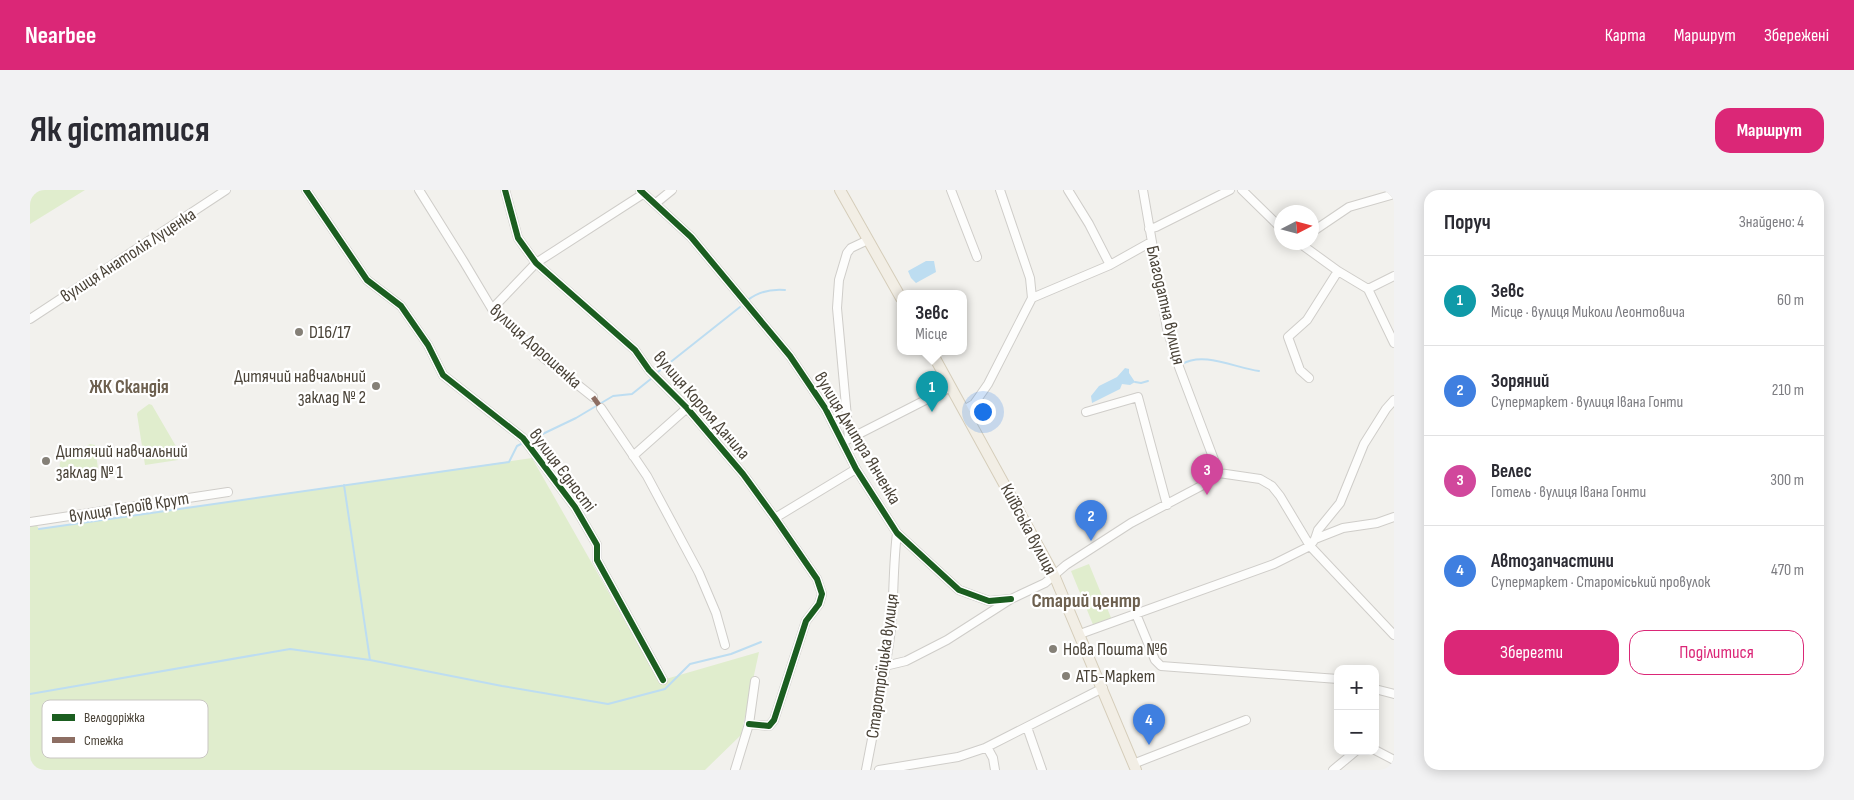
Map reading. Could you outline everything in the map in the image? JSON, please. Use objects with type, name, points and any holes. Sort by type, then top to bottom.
[{"type":"main road","points":[[840,190],[897,291]]},
{"type":"main road","name":"Київська вулиця","points":[[933,355],[1054,575],[1135,767]]},
{"type":"street","name":"вулиця Анатолія Луценка","points":[[30,319],[226,190]]},
{"type":"street","name":"вулиця Єдності","points":[[306,190],[367,280],[401,306],[428,345],[443,375],[523,438],[575,507],[597,545],[598,560],[663,680]]},
{"type":"street","name":"вулиця Дорошенка","points":[[419,190],[492,309],[544,358],[593,397]]},
{"type":"street","name":"вулиця Короля Данила","points":[[505,190],[518,238],[536,263],[635,350],[649,370],[687,408],[742,474],[775,518],[816,580],[822,594],[819,604],[806,621],[774,720],[769,726],[749,724]]},
{"type":"street","points":[[656,204],[672,190]]},
{"type":"street","points":[[952,190],[977,257]]},
{"type":"street","points":[[964,410],[974,404],[988,384],[1032,298],[1030,278],[1000,190]]},
{"type":"street","points":[[1068,190],[1089,224],[1110,265]]},
{"type":"street","name":"Благодатна вулиця","points":[[1143,190],[1164,312],[1172,345],[1219,473]]},
{"type":"street","points":[[1149,229],[1230,190]]},
{"type":"street","points":[[1242,190],[1274,221]]},
{"type":"street","points":[[492,309],[536,263],[642,192]]},
{"type":"street","name":"вулиця Дмитра Янченка","points":[[642,192],[691,237],[790,356],[846,441],[856,469],[898,532],[959,590],[989,601],[1010,599]]},
{"type":"street","points":[[1319,227],[1350,207],[1394,194]]},
{"type":"street","points":[[868,240],[851,248],[847,253],[839,280],[837,308],[846,441],[951,387]]},
{"type":"street","points":[[1032,298],[1110,265],[1151,242]]},
{"type":"street","points":[[1309,250],[1368,290],[1394,342]]},
{"type":"street","points":[[1309,378],[1300,370],[1288,337],[1306,320],[1338,271]]},
{"type":"street","points":[[1368,290],[1394,276]]},
{"type":"street","points":[[1086,412],[1138,397],[1167,505]]},
{"type":"street","points":[[1312,543],[1318,530],[1340,503],[1364,444],[1386,409],[1394,400]]},
{"type":"street","points":[[600,408],[647,476],[699,573],[716,613],[726,644]]},
{"type":"street","points":[[633,456],[687,408]]},
{"type":"street","points":[[775,518],[856,469]]},
{"type":"street","points":[[885,666],[906,660],[947,640],[1010,599],[1046,582],[1066,565],[1132,524],[1203,485],[1219,473],[1260,479],[1272,486],[1312,543],[1394,635]]},
{"type":"street","name":"вулиця Героїв Крут","points":[[30,522],[228,492]]},
{"type":"street","points":[[1080,634],[1274,564],[1343,528],[1393,520]]},
{"type":"street","name":"Старотроїцька вулиця","points":[[866,770],[890,630],[894,593],[894,556],[898,532]]},
{"type":"street","points":[[978,598],[986,606],[984,617]]},
{"type":"street","points":[[1136,614],[1155,660],[1161,666],[1334,679]]},
{"type":"street","points":[[738,770],[749,724],[755,681]]},
{"type":"street","points":[[879,770],[958,756],[988,747],[1103,688]]},
{"type":"street","points":[[1379,690],[1394,694]]},
{"type":"street","points":[[1135,767],[1145,760],[1246,720]]},
{"type":"street","points":[[1027,727],[1042,770]]},
{"type":"street","points":[[988,747],[993,758],[995,770]]},
{"type":"street","points":[[1379,752],[1394,760]]},
{"type":"street","points":[[1333,770],[1351,755]]},
{"type":"green space","points":[[30,190],[85,190],[30,224]]},
{"type":"green space","points":[[149,404],[152,405],[177,448],[178,460],[145,465],[137,414]]},
{"type":"green space","points":[[90,444],[95,445],[98,469],[65,474],[60,467],[60,462]]},
{"type":"green space","points":[[532,458],[659,681],[759,652],[741,735],[705,770],[30,770],[30,525],[36,524],[39,529]]},
{"type":"green space","points":[[1089,564],[1112,620],[1094,627],[1071,571]]},
{"type":"water","points":[[926,261],[934,261],[936,272],[916,283],[908,271]]},
{"type":"water","points":[[1125,368],[1129,369],[1129,373],[1135,382],[1130,385],[1122,384],[1120,389],[1092,403],[1091,396],[1099,386],[1117,377]]},
{"type":"waterway","points":[[748,300],[766,291],[785,290]]},
{"type":"waterway","points":[[658,372],[740,307]]},
{"type":"waterway","points":[[1182,364],[1200,359],[1259,371]]},
{"type":"waterway","points":[[528,441],[576,418],[613,396],[632,394],[652,378]]},
{"type":"waterway","points":[[1135,382],[1148,381]]},
{"type":"waterway","points":[[39,529],[509,462],[517,446],[523,443]]},
{"type":"waterway","points":[[344,485],[370,660]]},
{"type":"waterway","points":[[30,694],[290,649],[370,660],[502,686],[608,704],[665,689],[690,664],[731,654],[761,642]]},
{"type":"marked path","points":[[593,397],[601,408]]},
{"type":"cycle path","points":[[306,190],[367,280],[401,306],[428,345],[443,375],[523,438],[575,507],[597,545],[597,560],[663,680]]},
{"type":"cycle path","points":[[505,190],[518,238],[536,263],[635,350],[649,370],[687,408],[743,474],[817,579],[822,594],[819,604],[806,621],[774,720],[769,726],[749,724]]},
{"type":"cycle path","points":[[640,190],[691,237],[790,356],[825,408],[856,469],[897,533],[959,590],[989,601],[1011,599]]},
{"type":"place","name":"D16/17","points":[[299,332]]},
{"type":"place","name":"Дитячий навчальний заклад № 2","points":[[376,386]]},
{"type":"place","name":"Зевс","points":[[932,412]]},
{"type":"place","name":"Дитячий навчальний заклад № 1","points":[[46,461]]},
{"type":"place","name":"Велес","points":[[1207,495]]},
{"type":"place","name":"Зоряний","points":[[1091,541]]},
{"type":"place","name":"Нова Пошта №6","points":[[1053,649]]},
{"type":"place","name":"АТБ-Маркет","points":[[1066,676]]},
{"type":"place","name":"Автозапчастини","points":[[1149,745]]},
{"type":"district","name":"ЖК Скандія","points":[[129,386]]},
{"type":"district","name":"Старий центр","points":[[1086,600]]}]
